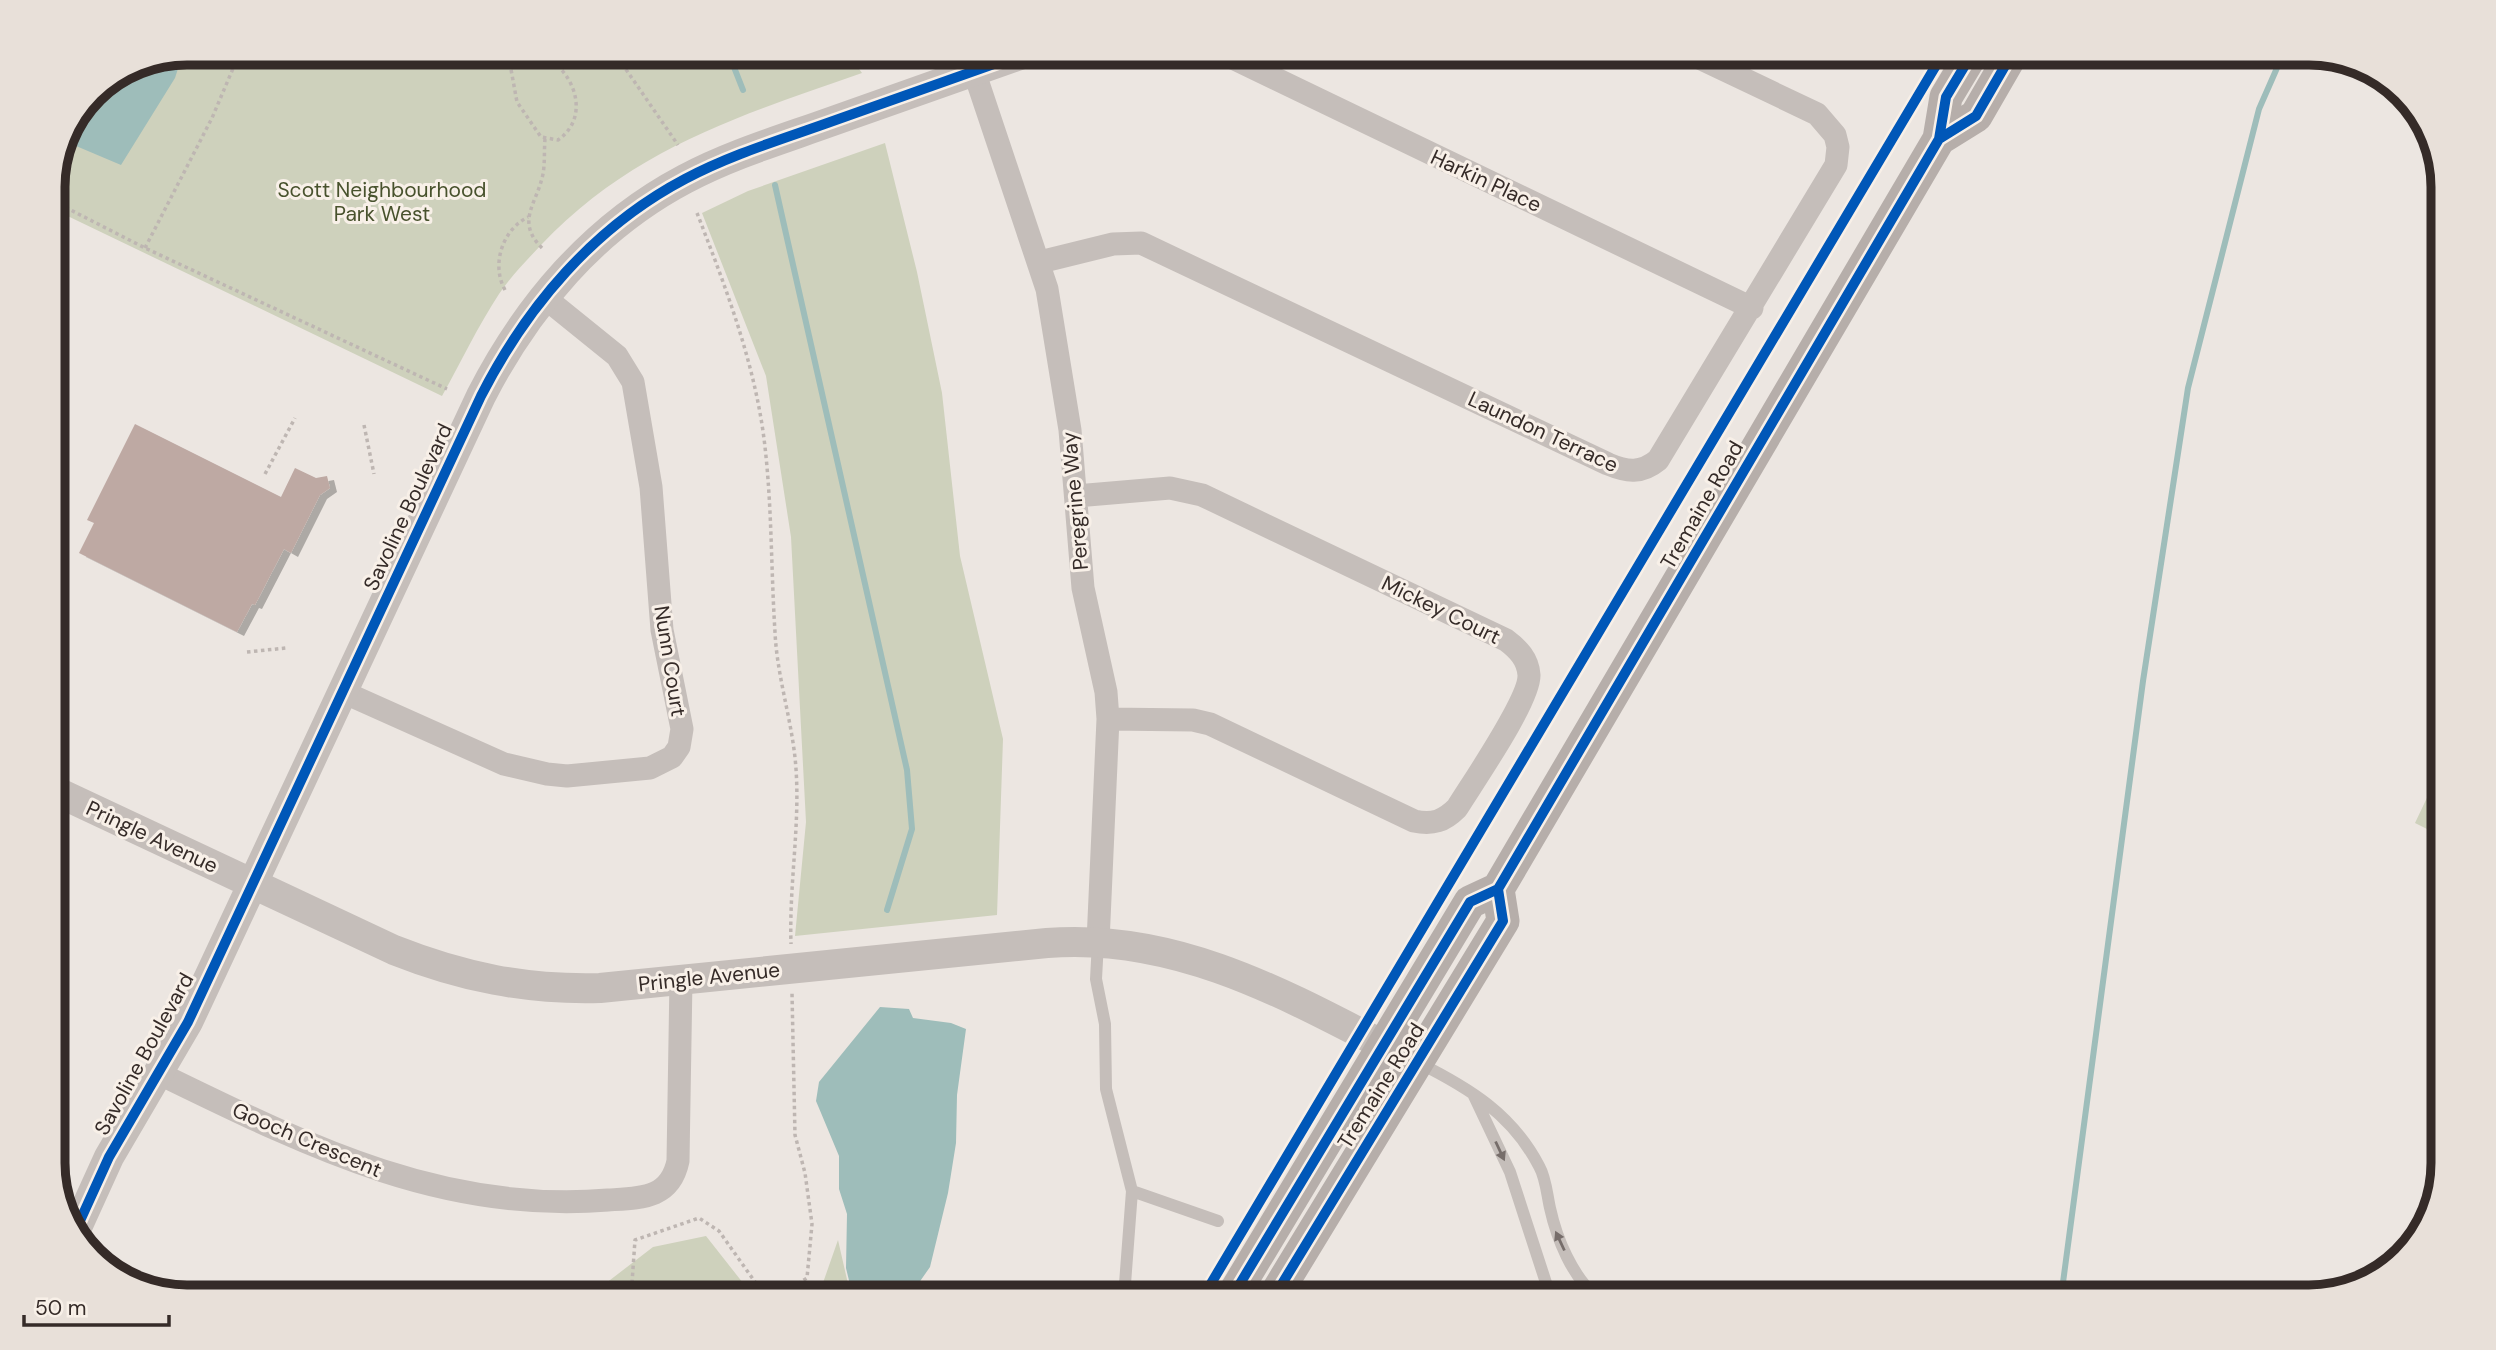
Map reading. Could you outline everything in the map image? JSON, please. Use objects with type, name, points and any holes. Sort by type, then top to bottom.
[{"type":"main road","name":"Tremaine Road","points":[[1239,1285],[1470,902],[1498,889],[1939,139],[1946,97],[1965,65]]},
{"type":"main road","name":"Tremaine Road","points":[[1939,139],[1976,116],[2005,65]]},
{"type":"main road","name":"Tremaine Road","points":[[1281,1285],[1503,921],[1498,889]]},
{"type":"street","name":"Savoline Boulevard","points":[[80,1222],[109,1157],[188,1022],[481,396],[511,343],[544,297],[607,233],[685,179],[733,157],[991,65]]},
{"type":"street","name":"Harkin Place","points":[[1247,65],[1752,308]]},
{"type":"street","name":"Laundon Terrace","points":[[1040,262],[1113,244],[1141,243],[1629,472],[1650,467],[1658,460],[1752,308],[1836,165],[1838,147],[1835,135],[1817,114],[1714,65]]},
{"type":"street","name":"Peregrine Way","points":[[974,71],[1040,262],[1070,430],[1083,588],[1106,692],[1108,719],[1098,942]]},
{"type":"street","name":"Nunn Court","points":[[343,692],[505,764],[547,774],[567,776],[650,768],[663,763],[679,747],[682,729],[662,630],[651,487],[633,382],[617,356],[544,297]]},
{"type":"street","name":"Mickey Court","points":[[1076,496],[1170,488],[1202,495],[1506,640],[1525,658],[1530,677],[1522,701],[1457,808],[1447,817],[1431,823],[1414,821],[1210,724],[1193,720],[1108,719]]},
{"type":"street","name":"Pringle Avenue","points":[[65,800],[394,950],[472,977],[527,987],[566,989],[1034,944],[1098,942],[1164,950],[1212,964],[1258,983],[1418,1063]]},
{"type":"street","name":"Gooch Crescent","points":[[158,1073],[333,1155],[400,1178],[503,1199],[590,1202],[643,1197],[662,1192],[670,1184],[678,1161],[681,979]]},
{"type":"lane","points":[[1098,942],[1096,979],[1105,1024],[1106,1088],[1132,1191],[1125,1285]]},
{"type":"lane","points":[[1418,1063],[1471,1089],[1514,1129],[1541,1168],[1557,1237],[1585,1285]]},
{"type":"lane","points":[[1471,1089],[1510,1172],[1547,1285]]},
{"type":"lane","points":[[1132,1191],[1218,1221]]},
{"type":"path","points":[[145,248],[212,118],[234,65]]},
{"type":"path","points":[[510,65],[514,91],[521,111],[545,139],[543,172],[528,217],[533,239],[542,247]]},
{"type":"path","points":[[545,139],[558,140],[573,119],[575,99],[572,85],[557,65]]},
{"type":"path","points":[[623,65],[678,145]]},
{"type":"path","points":[[65,207],[145,248],[447,388]]},
{"type":"path","points":[[697,213],[738,322],[765,444],[774,551],[775,635],[789,707],[796,769],[797,841],[791,938]]},
{"type":"path","points":[[505,290],[500,273],[501,250],[514,226],[528,217]]},
{"type":"path","points":[[265,474],[295,418]]},
{"type":"path","points":[[364,425],[374,474]]},
{"type":"path","points":[[247,652],[286,648]]},
{"type":"path","points":[[792,999],[795,1135],[805,1173],[812,1224],[807,1278],[796,1285]]},
{"type":"path","points":[[632,1285],[635,1240],[699,1218],[719,1231],[757,1285]]},
{"type":"green space","name":"Scott Neighbourhood Park West","points":[[856,65],[862,73],[731,121],[651,159],[613,183],[576,212],[541,245],[504,287],[442,396],[65,215],[65,179],[69,155],[77,133],[90,113],[106,95],[126,81],[148,71],[171,66]]},
{"type":"green space","points":[[885,143],[917,272],[942,393],[960,556],[1003,739],[997,915],[795,936],[806,822],[791,537],[766,376],[702,213],[748,191]]},
{"type":"green space","points":[[2431,789],[2431,831],[2415,823]]},
{"type":"green space","points":[[706,1236],[745,1285],[604,1285],[653,1247]]},
{"type":"green space","points":[[838,1240],[848,1285],[822,1285]]},
{"type":"water","points":[[179,66],[175,78],[121,165],[73,145],[77,133],[106,95],[126,81],[148,71]]},
{"type":"water","points":[[880,1007],[909,1009],[913,1018],[951,1023],[966,1029],[957,1095],[956,1143],[948,1193],[930,1267],[917,1285],[850,1285],[846,1268],[847,1214],[839,1189],[839,1156],[816,1101],[819,1082]]},
{"type":"building","points":[[135,424],[281,497],[295,468],[316,478],[327,476],[330,488],[320,495],[291,553],[284,549],[255,605],[252,604],[237,632],[79,553],[94,523],[87,520]]},
{"type":"waterway","points":[[733,65],[743,90]]},
{"type":"waterway","points":[[2063,1285],[2143,681],[2188,388],[2259,109],[2278,65]]},
{"type":"waterway","points":[[775,185],[907,770],[912,829],[887,910]]},
{"type":"cycle path","points":[[80,1222],[109,1157],[188,1022],[481,396],[519,331],[542,300],[566,272],[621,220],[685,179],[758,147],[991,65]]},
{"type":"cycle path","points":[[1210,1285],[1936,65]]},
{"type":"cycle path","points":[[1239,1285],[1470,902],[1498,889],[1939,139],[1946,97],[1965,65]]},
{"type":"cycle path","points":[[1939,139],[1976,116],[2005,65]]},
{"type":"cycle path","points":[[1281,1285],[1503,921],[1498,889]]}]
